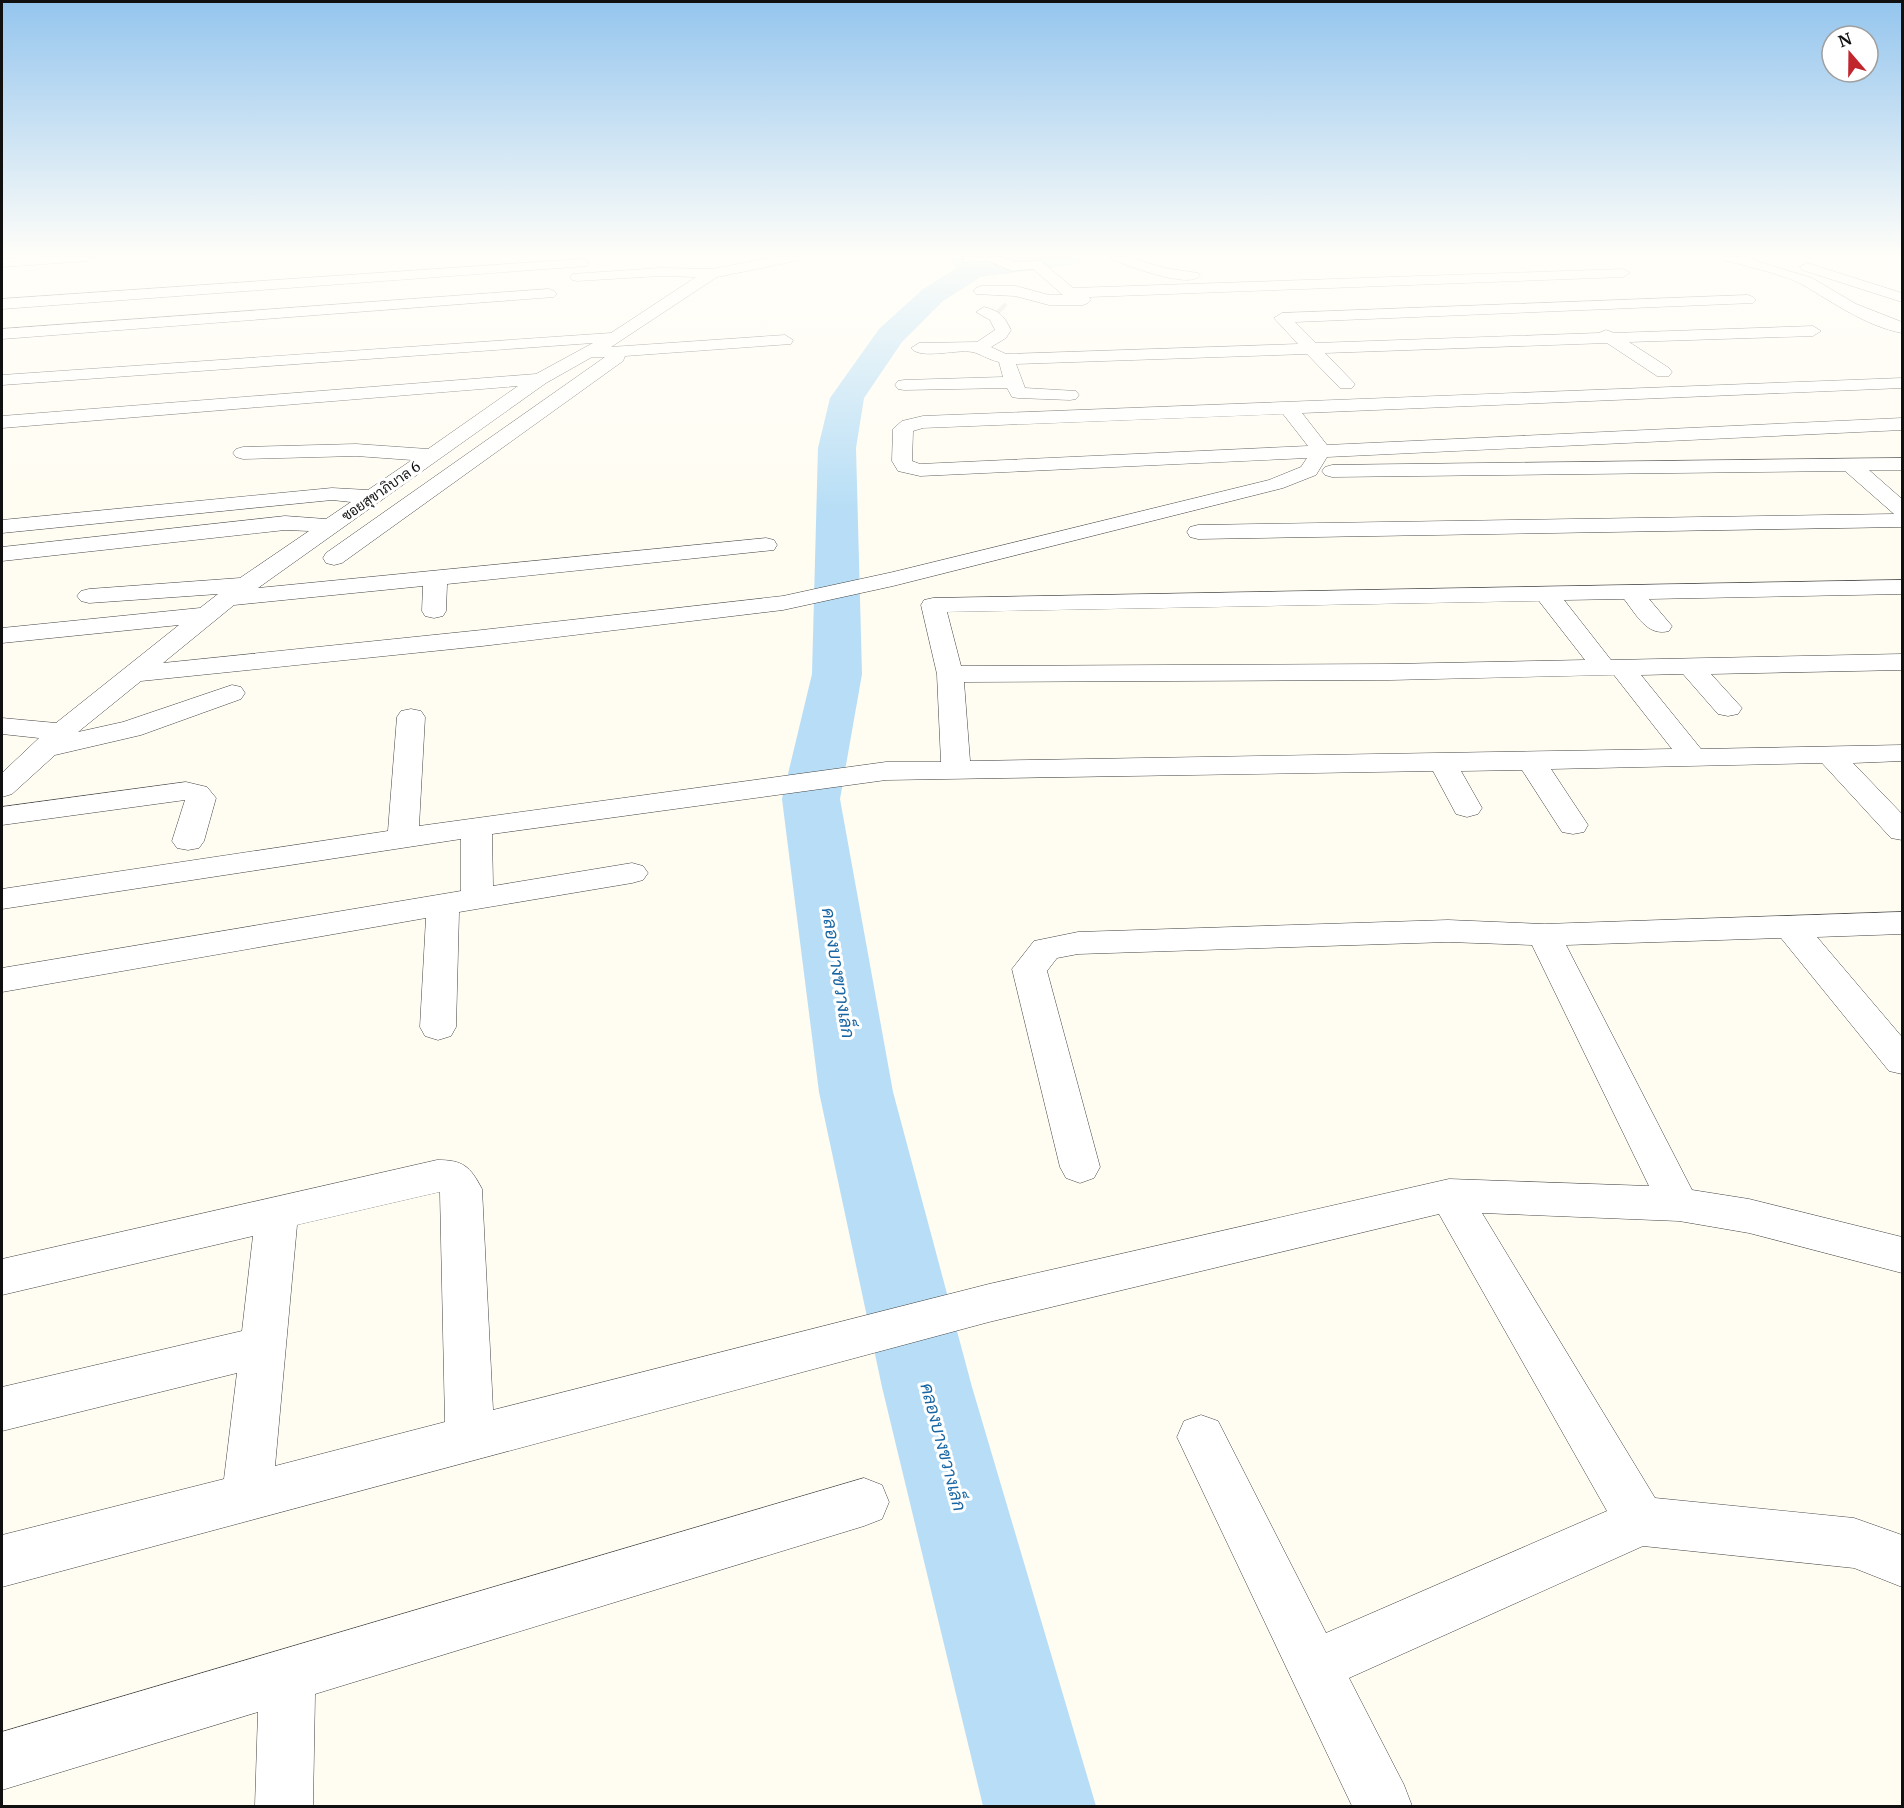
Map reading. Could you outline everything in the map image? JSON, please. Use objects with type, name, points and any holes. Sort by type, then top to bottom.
[{"type":"street","points":[[2,380],[622,343],[711,341]]},
{"type":"street","points":[[919,348],[982,347],[990,341]]},
{"type":"street","points":[[1305,341],[1352,383],[1322,385]]},
{"type":"street","points":[[982,347],[991,356],[1006,359],[1509,341]]},
{"type":"street","points":[[1615,341],[1663,372]]},
{"type":"street","points":[[334,558],[622,343]]},
{"type":"street","name":"ซอยสุขาภิบาล 6","points":[[2,788],[46,747],[132,674],[238,592],[540,379],[584,354],[622,343]]},
{"type":"street","points":[[1006,359],[1017,392],[1024,395],[1086,394]]},
{"type":"street","points":[[1628,373],[1686,371]]},
{"type":"street","points":[[2,430],[540,379]]},
{"type":"street","points":[[904,385],[1013,382]]},
{"type":"street","points":[[1902,383],[923,422],[909,424],[903,429],[902,461],[905,467],[920,470],[1902,424]]},
{"type":"street","points":[[2,430],[80,428],[521,393]]},
{"type":"street","points":[[1649,393],[1703,432]]},
{"type":"street","points":[[1288,408],[1320,450]]},
{"type":"street","points":[[243,453],[356,450],[432,455]]},
{"type":"street","points":[[1309,471],[1320,450]]},
{"type":"street","points":[[132,674],[783,603],[892,579],[1264,486],[1309,471],[1902,464]]},
{"type":"street","points":[[1850,465],[1902,509]]},
{"type":"street","points":[[2,526],[332,494],[373,497]]},
{"type":"street","points":[[1198,532],[1902,520]]},
{"type":"street","points":[[2,554],[285,523],[331,526]]},
{"type":"street","points":[[89,596],[238,592],[435,577],[766,545]]},
{"type":"street","points":[[434,611],[435,577]]},
{"type":"street","points":[[956,769],[950,674],[933,605],[1902,587]]},
{"type":"street","points":[[1630,592],[1660,626]]},
{"type":"street","points":[[1546,594],[1613,668],[1701,757],[1731,782]]},
{"type":"street","points":[[2,635],[208,615]]},
{"type":"street","points":[[1379,646],[1390,672]]},
{"type":"street","points":[[950,674],[1390,672],[1902,662]]},
{"type":"street","points":[[1691,667],[1728,708]]},
{"type":"street","points":[[2,763],[46,747],[131,729],[232,693]]},
{"type":"street","points":[[403,838],[411,717]]},
{"type":"street","points":[[2,726],[46,747]]},
{"type":"street","points":[[2,899],[477,827],[886,771],[1902,753]]},
{"type":"street","points":[[1828,754],[1902,831]]},
{"type":"street","points":[[1531,761],[1573,825]]},
{"type":"street","points":[[1442,762],[1467,808]]},
{"type":"street","points":[[2,816],[186,791],[195,793],[201,798],[188,841]]},
{"type":"street","points":[[477,827],[477,899]]},
{"type":"street","points":[[2,980],[632,873]]},
{"type":"street","points":[[438,1027],[443,905]]},
{"type":"street","points":[[1080,1167],[1029,969],[1046,949],[1077,942],[1448,931],[1544,935],[1902,923]]},
{"type":"street","points":[[1791,928],[1902,1061]]},
{"type":"street","points":[[1544,935],[1679,1204]]},
{"type":"street","points":[[2,1277],[437,1176],[451,1176],[461,1189],[470,1439]]},
{"type":"street","points":[[1449,1195],[1641,1521]]},
{"type":"street","points":[[2,1561],[989,1303],[1449,1195],[1679,1204],[1749,1216],[1902,1255]]},
{"type":"street","points":[[247,1497],[277,1213]]},
{"type":"street","points":[[2,1409],[263,1346]]},
{"type":"street","points":[[1201,1437],[1383,1806]]},
{"type":"street","points":[[2,1761],[864,1502]]},
{"type":"street","points":[[1313,1666],[1641,1521],[1854,1543],[1902,1561]]},
{"type":"street","points":[[284,1806],[287,1676]]},
{"type":"waterway","name":"คลองบางขวางเล็ก","points":[[886,341],[847,398],[837,448],[837,674],[811,799],[856,1092],[927,1387],[1040,1806]]}]
